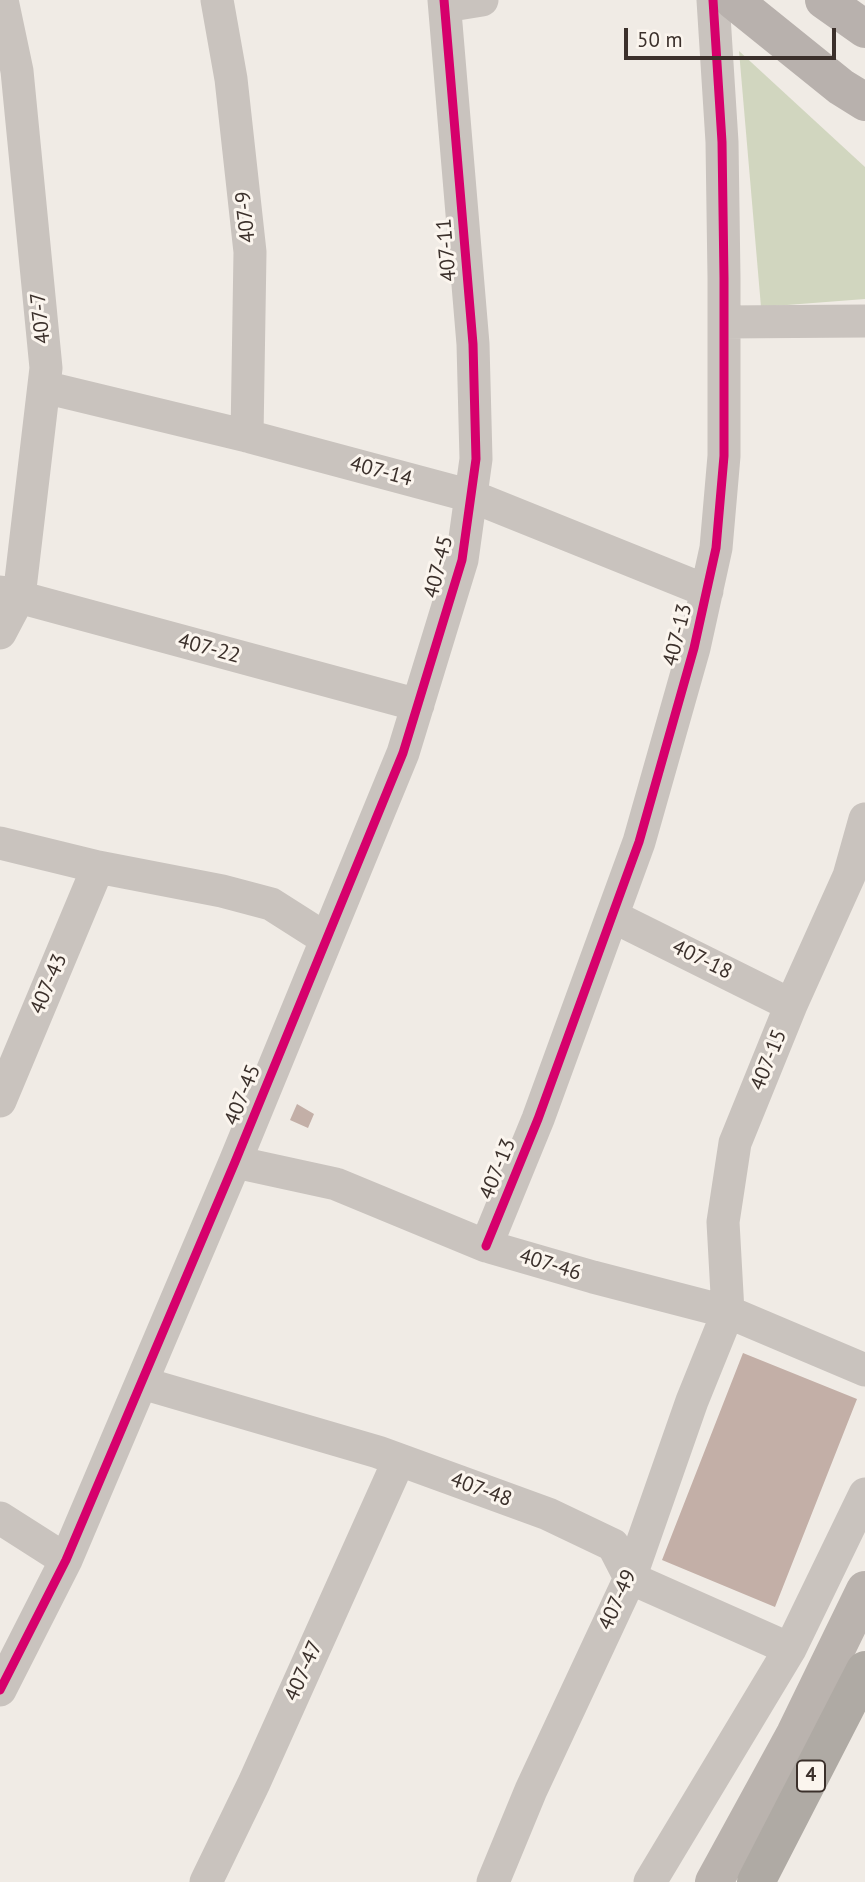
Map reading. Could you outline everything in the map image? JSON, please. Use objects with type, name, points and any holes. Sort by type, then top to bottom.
[{"type":"highway","name":"4","points":[[756,1882],[865,1670]]},
{"type":"main road","points":[[733,0],[857,101]]},
{"type":"main road","points":[[841,9],[865,29]]},
{"type":"main road","points":[[714,1882],[795,1734],[865,1590]]},
{"type":"street","name":"407-7","points":[[0,633],[9,595],[46,368],[17,71],[2,0]]},
{"type":"street","name":"407-9","points":[[217,0],[231,79],[250,253],[247,436]]},
{"type":"street","points":[[445,3],[482,0]]},
{"type":"street","name":"407-13","points":[[486,1246],[538,1119],[639,842],[690,661],[716,548],[723,456],[724,322],[722,142],[713,0]]},
{"type":"street","name":"407-11","points":[[445,3],[473,344],[476,459],[471,496]]},
{"type":"street","points":[[724,322],[865,321]]},
{"type":"street","name":"407-14","points":[[44,387],[247,436],[471,496],[707,590]]},
{"type":"street","name":"407-45","points":[[0,1690],[66,1560],[235,1162],[403,753],[462,560],[471,496]]},
{"type":"street","name":"407-22","points":[[9,595],[418,705]]},
{"type":"street","name":"407-15","points":[[728,1312],[723,1222],[736,1143],[791,1004],[849,876],[865,819]]},
{"type":"street","points":[[0,843],[271,904],[326,939]]},
{"type":"street","name":"407-43","points":[[0,1101],[98,867]]},
{"type":"street","name":"407-18","points":[[612,916],[791,1004]]},
{"type":"street","name":"407-46","points":[[235,1162],[336,1184],[486,1246],[593,1278],[728,1312],[865,1370]]},
{"type":"street","name":"407-49","points":[[492,1882],[531,1790],[630,1578],[692,1401],[728,1312]]},
{"type":"street","name":"407-48","points":[[142,1383],[399,1460],[548,1514],[613,1545],[630,1578]]},
{"type":"street","name":"407-47","points":[[206,1882],[254,1783],[399,1460]]},
{"type":"street","points":[[650,1882],[790,1649],[865,1494]]},
{"type":"street","points":[[0,1518],[66,1560]]},
{"type":"street","points":[[630,1578],[790,1649]]},
{"type":"green space","points":[[739,51],[865,167],[865,299],[761,307]]},
{"type":"building","points":[[297,1104],[314,1114],[308,1128],[290,1120]]},
{"type":"building","points":[[743,1353],[857,1399],[775,1607],[662,1560]]},
{"type":"cycle path","points":[[0,1690],[66,1560],[235,1162],[403,753],[462,560],[476,459],[473,344],[444,0]]},
{"type":"cycle path","points":[[486,1246],[538,1119],[639,842],[694,648],[716,548],[724,456],[724,278],[722,142],[713,0]]}]
